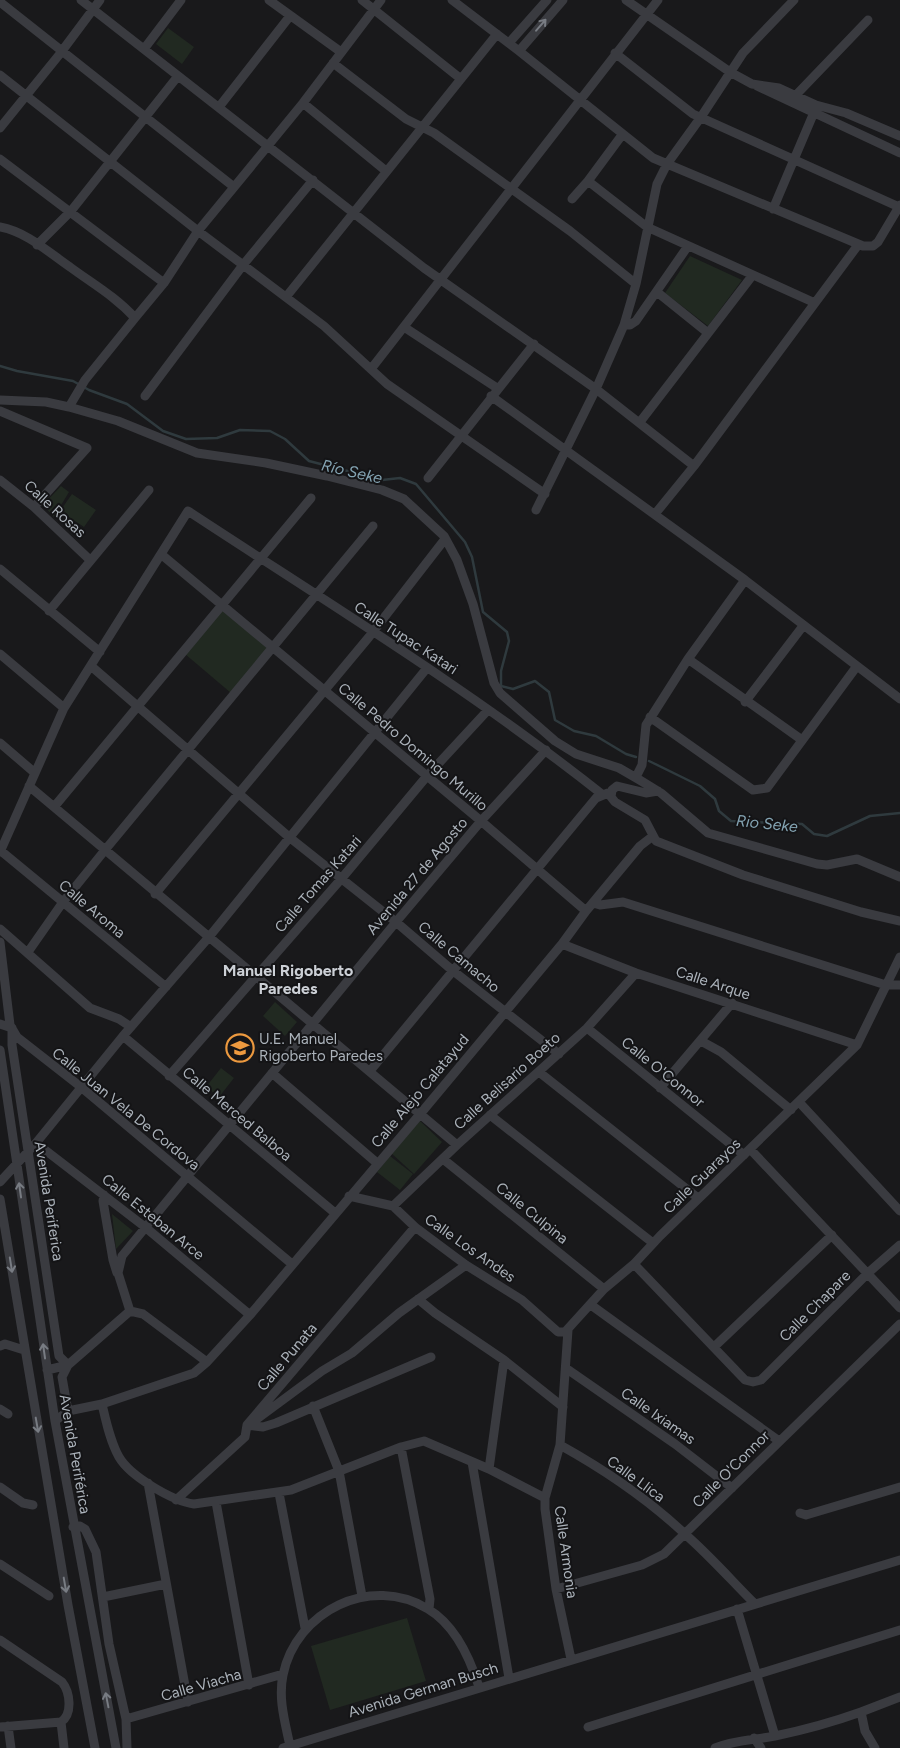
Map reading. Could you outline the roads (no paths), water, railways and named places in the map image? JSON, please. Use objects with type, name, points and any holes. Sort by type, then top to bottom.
[{"type":"street","points":[[81,0],[440,281],[534,344],[596,389],[694,466]]},
{"type":"street","points":[[0,128],[100,0]]},
{"type":"street","points":[[144,48],[181,0]]},
{"type":"street","points":[[269,0],[342,52]]},
{"type":"street","points":[[362,0],[461,79]]},
{"type":"street","points":[[69,407],[85,380],[164,284],[198,231],[303,103],[382,0]]},
{"type":"street","points":[[452,0],[519,50],[622,135],[653,158],[858,245],[868,247],[878,242],[897,219],[899,206],[793,160],[701,117],[683,107],[615,53]]},
{"type":"street","points":[[509,43],[547,0]]},
{"type":"street","points":[[519,50],[562,0]]},
{"type":"street","points":[[626,0],[645,15],[730,72],[752,84],[815,109],[900,153]]},
{"type":"street","points":[[371,369],[658,0]]},
{"type":"street","points":[[536,510],[567,450],[624,325],[636,284],[657,184],[667,164],[744,52],[794,0]]},
{"type":"street","points":[[0,2],[234,187]]},
{"type":"street","points":[[219,107],[290,16]]},
{"type":"street","points":[[796,95],[868,20]]},
{"type":"street","points":[[286,297],[497,34]]},
{"type":"street","points":[[333,63],[406,119],[434,133],[570,231],[636,284]]},
{"type":"street","points":[[0,75],[198,231],[324,326],[387,384],[545,494]]},
{"type":"street","points":[[37,244],[71,211],[111,163],[178,76]]},
{"type":"street","points":[[752,84],[779,88],[796,95],[815,109],[846,113],[900,136]]},
{"type":"street","points":[[303,103],[386,171]]},
{"type":"street","points":[[773,209],[815,109]]},
{"type":"street","points":[[572,199],[622,135]]},
{"type":"street","points":[[0,158],[164,284]]},
{"type":"street","points":[[145,396],[243,265],[312,180]]},
{"type":"street","points":[[588,180],[647,227],[815,303]]},
{"type":"street","points":[[0,227],[14,229],[37,244],[102,288],[135,318]]},
{"type":"street","points":[[655,514],[694,466],[858,245]]},
{"type":"street","points":[[624,325],[630,325],[636,321],[688,246]]},
{"type":"street","points":[[640,422],[752,276]]},
{"type":"street","points":[[657,292],[708,334]]},
{"type":"street","points":[[404,326],[494,392],[567,450],[745,580],[900,699]]},
{"type":"street","points":[[428,478],[494,392],[534,344]]},
{"type":"street","points":[[0,400],[46,402],[69,407],[118,421],[197,452],[266,463],[382,490],[412,504],[445,538],[457,560],[473,604],[494,683],[500,693],[567,749],[619,768],[636,777],[658,791],[699,828],[715,836],[761,847],[817,864],[827,865],[857,859],[900,877]]},
{"type":"street","points":[[0,411],[87,448],[34,508]]},
{"type":"street","name":"Calle Rosas","points":[[0,480],[34,508],[90,560]]},
{"type":"street","points":[[49,611],[149,490]]},
{"type":"street","points":[[54,807],[311,498]]},
{"type":"street","name":"Calle Tupac Katari","points":[[162,555],[188,511],[427,668],[546,750],[611,797],[615,802],[645,820],[653,836]]},
{"type":"street","points":[[28,952],[63,902],[372,526]]},
{"type":"street","points":[[155,894],[372,632],[445,538]]},
{"type":"street","points":[[0,852],[64,708],[162,555]]},
{"type":"street","name":"Calle Pedro Domingo Murillo","points":[[162,555],[586,911]]},
{"type":"street","points":[[0,569],[100,652]]},
{"type":"street","points":[[636,777],[642,765],[646,725],[650,717],[688,659],[745,580]]},
{"type":"street","points":[[745,702],[803,626]]},
{"type":"street","points":[[0,654],[64,708]]},
{"type":"street","points":[[688,659],[745,702],[802,740]]},
{"type":"street","points":[[91,666],[289,837],[342,878]]},
{"type":"street","points":[[650,717],[753,790],[767,788],[857,666]]},
{"type":"street","points":[[0,1182],[36,1143],[130,1027],[209,937],[427,668]]},
{"type":"street","name":"Calle Tomas Katari","points":[[169,1076],[342,878],[427,776],[488,710]]},
{"type":"street","points":[[0,743],[35,773]]},
{"type":"street","name":"Avenida 27 de Agosto","points":[[118,1273],[122,1256],[396,922],[481,821],[546,750]]},
{"type":"street","points":[[29,786],[255,978],[314,1024],[457,1145]]},
{"type":"street","points":[[370,1071],[596,798],[607,794],[617,786],[646,793],[658,791]]},
{"type":"street","points":[[653,836],[656,841],[743,875],[861,912],[900,921]]},
{"type":"street","name":"Calle Alejo Calatayud","points":[[68,1411],[102,1404],[194,1373],[206,1362],[250,1315],[421,1113],[562,944],[586,911],[640,846],[653,836]]},
{"type":"street","name":"Calle Aroma","points":[[0,852],[166,987]]},
{"type":"street","name":"Calle Camacho","points":[[342,878],[452,970],[558,1054]]},
{"type":"street","points":[[593,903],[600,905],[623,902],[886,985],[900,985]]},
{"type":"street","points":[[0,929],[90,1008],[119,1019],[130,1027]]},
{"type":"street","points":[[0,942],[12,1028],[0,1024]]},
{"type":"street","name":"Calle Arque","points":[[562,944],[636,973],[857,1044]]},
{"type":"street","name":"Calle Guarayos","points":[[568,1330],[604,1289],[634,1264],[698,1198],[857,1044],[900,957]]},
{"type":"street","name":"Calle Belisario Boeto","points":[[393,1206],[457,1145],[587,1028],[636,973]]},
{"type":"street","points":[[660,1088],[732,1003]]},
{"type":"street","name":"Calle Juan Vela De Cordova","points":[[12,1028],[21,1042],[81,1088],[292,1264]]},
{"type":"street","name":"Avenida Periferica","points":[[12,1028],[28,1151],[59,1356],[68,1365]]},
{"type":"street","name":"Calle O'Connor","points":[[587,1028],[660,1088],[747,1152],[832,1234],[900,1308]]},
{"type":"street","name":"Calle Merced Balboa","points":[[123,1036],[335,1213]]},
{"type":"street","points":[[701,1040],[721,1052],[791,1110]]},
{"type":"street","name":"Avenida Periférica","points":[[0,1050],[54,1420],[116,1748]]},
{"type":"street","points":[[539,1072],[698,1198]]},
{"type":"street","points":[[272,1073],[377,1163]]},
{"type":"street","points":[[799,1102],[900,1211]]},
{"type":"street","points":[[490,1115],[653,1244]]},
{"type":"street","name":"Calle Esteban Arce","points":[[36,1143],[146,1227],[250,1315]]},
{"type":"street","name":"Calle Culpina","points":[[443,1159],[604,1289]]},
{"type":"street","points":[[104,1195],[103,1201],[112,1260],[130,1311]]},
{"type":"street","points":[[349,1196],[393,1206]]},
{"type":"street","points":[[0,1199],[66,1595],[95,1748]]},
{"type":"street","name":"Calle Los Andes","points":[[393,1206],[415,1227],[466,1265],[522,1300],[558,1332],[568,1330]]},
{"type":"street","name":"Calle Punata","points":[[176,1500],[239,1444],[245,1437],[250,1423],[415,1227]]},
{"type":"street","points":[[634,1264],[714,1347],[832,1234]]},
{"type":"street","name":"Calle Chapare","points":[[714,1347],[749,1382],[761,1380],[868,1273],[900,1245]]},
{"type":"street","points":[[250,1423],[259,1419],[322,1371],[352,1353],[418,1299],[466,1265]]},
{"type":"street","points":[[418,1299],[435,1313],[504,1360],[563,1407]]},
{"type":"street","points":[[591,1305],[779,1441]]},
{"type":"street","points":[[54,1420],[68,1411],[62,1377],[68,1365],[130,1311]]},
{"type":"street","points":[[130,1311],[143,1314],[206,1362]]},
{"type":"street","name":"Calle O'Connor","points":[[556,1589],[649,1562],[664,1554],[900,1324]]},
{"type":"street","name":"Calle Armonia","points":[[568,1330],[567,1369],[560,1446],[545,1498],[544,1509],[556,1589],[571,1659]]},
{"type":"street","points":[[0,1346],[5,1344],[24,1350]]},
{"type":"street","points":[[250,1423],[263,1427],[276,1423],[431,1356]]},
{"type":"street","points":[[489,1469],[504,1360]]},
{"type":"street","points":[[47,1370],[68,1365]]},
{"type":"street","name":"Calle Ixiamas","points":[[567,1369],[675,1444],[732,1488]]},
{"type":"street","points":[[102,1404],[120,1458],[148,1483],[176,1500],[194,1504],[279,1493],[401,1447],[424,1441],[489,1469],[545,1498]]},
{"type":"street","points":[[312,1406],[339,1471],[362,1596]]},
{"type":"street","name":"Calle Llica","points":[[560,1446],[584,1459],[638,1496],[686,1534],[754,1603]]},
{"type":"street","points":[[401,1447],[430,1600],[429,1609]]},
{"type":"street","points":[[472,1462],[509,1678]]},
{"type":"street","points":[[148,1483],[188,1702]]},
{"type":"street","points":[[0,1487],[23,1503],[33,1505]]},
{"type":"street","points":[[800,1513],[806,1515],[900,1487]]},
{"type":"street","points":[[279,1493],[305,1628]]},
{"type":"street","points":[[216,1502],[249,1685]]},
{"type":"street","points":[[73,1527],[80,1526],[85,1528],[94,1545],[109,1644],[126,1719],[127,1748]]},
{"type":"street","name":"Avenida German Busch","points":[[287,1747],[317,1743],[478,1687],[900,1560]]},
{"type":"street","points":[[0,1564],[49,1596]]},
{"type":"street","points":[[103,1598],[166,1584]]},
{"type":"street","points":[[287,1747],[282,1708],[283,1674],[295,1644],[305,1628],[322,1613],[362,1596],[397,1596],[429,1609],[451,1630],[462,1646],[478,1687]]},
{"type":"street","points":[[738,1609],[775,1736]]},
{"type":"street","points":[[588,1727],[900,1630]]},
{"type":"street","points":[[0,1640],[48,1670],[65,1685],[69,1711],[61,1722],[64,1748]]},
{"type":"street","name":"Calle Viacha","points":[[126,1719],[283,1674]]},
{"type":"street","points":[[714,1748],[754,1738],[775,1736],[861,1712],[900,1697]]},
{"type":"street","points":[[861,1712],[865,1731],[875,1748]]},
{"type":"street","points":[[12,1748],[4,1727],[61,1722]]},
{"type":"street","points":[[754,1738],[760,1748]]},
{"type":"waterway","name":"Río Seke","points":[[0,366],[73,381],[89,390],[127,404],[163,431],[186,439],[217,438],[240,430],[270,431],[285,439],[309,461],[382,480],[400,478],[416,484],[465,542],[472,557],[483,612],[507,632],[509,641],[501,671],[501,686],[513,689],[535,681],[549,692],[555,720],[574,731],[596,736],[626,754],[636,757]]},
{"type":"waterway","name":"Rio Seke","points":[[649,761],[700,786],[715,799],[719,811],[731,821],[802,824],[814,834],[827,836],[870,816],[900,813]]},
{"type":"place","name":"U.E. Manuel Rigoberto Paredes","points":[[240,1048]]},
{"type":"district","name":"Manuel Rigoberto Paredes","points":[[288,979]]}]
